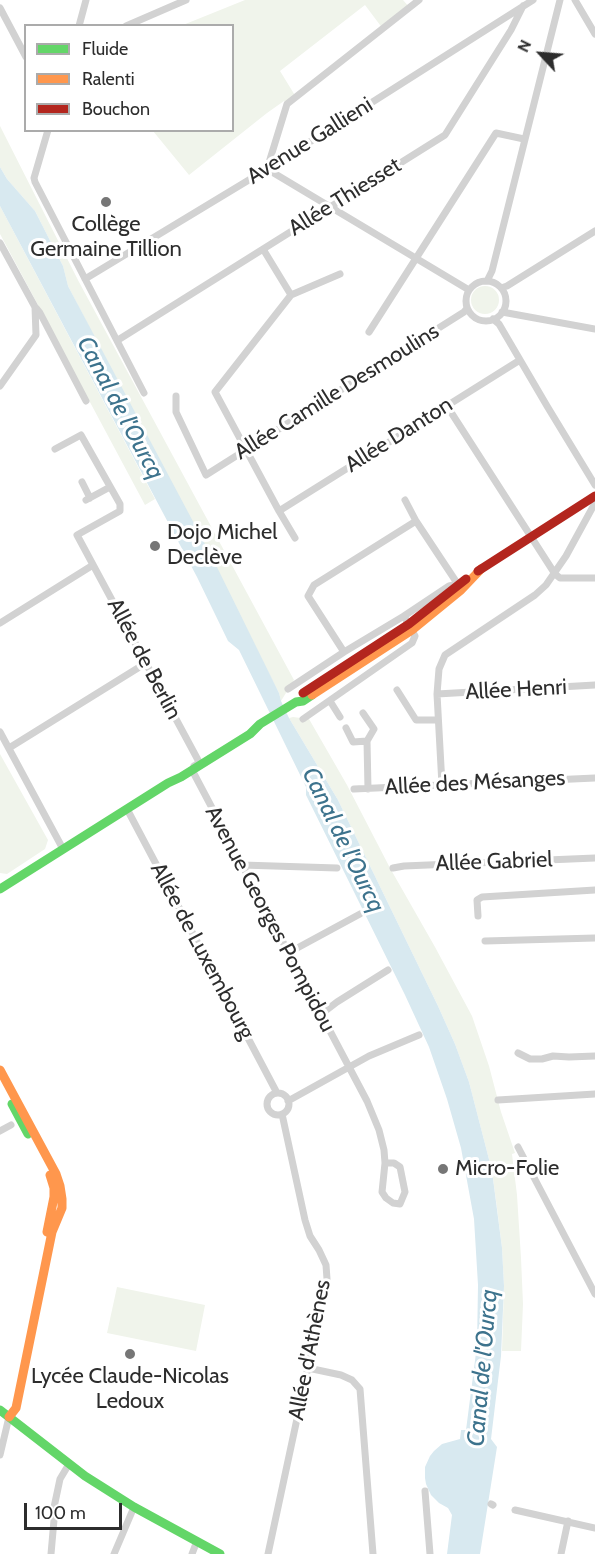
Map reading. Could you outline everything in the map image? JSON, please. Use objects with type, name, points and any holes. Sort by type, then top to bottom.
[{"type":"street","points":[[80,24],[86,0]]},
{"type":"street","points":[[131,24],[186,0]]},
{"type":"street","points":[[419,0],[287,104],[267,169],[469,290]]},
{"type":"street","name":"Avenue Gallieni","points":[[86,279],[267,169],[533,0]]},
{"type":"street","points":[[488,281],[560,0]]},
{"type":"street","points":[[574,0],[595,34]]},
{"type":"street","name":"Allée Thiesset","points":[[118,340],[445,135],[511,30],[523,6]]},
{"type":"street","points":[[0,8],[24,53]]},
{"type":"street","points":[[47,132],[34,178],[144,393]]},
{"type":"street","points":[[369,332],[496,133],[524,139]]},
{"type":"street","points":[[501,288],[595,231]]},
{"type":"street","points":[[0,243],[86,401]]},
{"type":"street","points":[[263,249],[291,295]]},
{"type":"street","points":[[295,538],[215,392],[291,295],[340,274]]},
{"type":"street","points":[[493,282],[501,288],[506,300],[502,312],[493,319],[481,320],[467,308],[466,300],[469,290],[477,283],[493,282]]},
{"type":"street","points":[[0,386],[36,335],[35,307]]},
{"type":"street","name":"Allée Camille Desmoulins","points":[[176,396],[176,412],[206,475],[467,308]]},
{"type":"street","points":[[502,312],[595,329]]},
{"type":"street","points":[[493,319],[499,324],[595,485]]},
{"type":"street","name":"Allée Danton","points":[[279,511],[520,360]]},
{"type":"street","points":[[447,406],[555,574],[560,578],[595,578]]},
{"type":"street","points":[[55,449],[81,435],[110,487],[88,499],[82,482]]},
{"type":"street","name":"Allée de Berlin","points":[[110,487],[120,504],[120,511],[77,536],[198,760]]},
{"type":"street","points":[[168,783],[182,770],[247,729],[262,723],[296,702],[301,695],[408,623],[481,569],[595,496]]},
{"type":"street","points":[[405,500],[459,587]]},
{"type":"street","points":[[442,785],[437,694],[439,669],[445,655],[535,595],[546,585],[567,556],[592,514],[595,503]]},
{"type":"street","points":[[344,652],[308,596],[314,585],[416,521]]},
{"type":"street","points":[[0,623],[93,565]]},
{"type":"street","points":[[288,689],[344,652],[408,623]]},
{"type":"street","points":[[303,719],[412,643],[416,636],[408,623]]},
{"type":"street","points":[[9,748],[146,663]]},
{"type":"street","name":"Allée Henri","points":[[437,694],[595,685]]},
{"type":"street","points":[[397,690],[416,720],[438,720]]},
{"type":"street","points":[[330,701],[340,717]]},
{"type":"street","points":[[363,713],[374,729],[367,741],[368,789]]},
{"type":"street","points":[[0,889],[250,734],[262,723]]},
{"type":"street","points":[[346,728],[353,742],[367,741]]},
{"type":"street","points":[[0,732],[63,849]]},
{"type":"street","points":[[181,777],[184,772],[198,764],[198,760]]},
{"type":"street","name":"Avenue Georges Pompidou","points":[[192,770],[367,1101],[379,1130],[384,1150],[382,1192],[393,1203],[400,1204],[405,1192],[400,1167],[394,1163],[385,1163]]},
{"type":"street","name":"Allée des Mésanges","points":[[354,789],[595,778]]},
{"type":"street","name":"Allée de Luxembourg","points":[[127,809],[277,1093]]},
{"type":"street","name":"Allée Gabriel","points":[[393,868],[414,865],[595,858]]},
{"type":"street","points":[[242,865],[338,868]]},
{"type":"street","points":[[478,916],[477,900],[482,897],[595,890]]},
{"type":"street","points":[[288,953],[360,914]]},
{"type":"street","points":[[485,942],[595,938]]},
{"type":"street","points":[[320,1015],[388,970]]},
{"type":"street","points":[[288,1101],[369,1056],[419,1035]]},
{"type":"street","points":[[518,1053],[530,1059],[553,1056],[595,1056]]},
{"type":"street","points":[[0,1070],[56,1174],[62,1198],[62,1208],[52,1232],[16,1408],[9,1417]]},
{"type":"street","points":[[0,1079],[54,1188],[0,1455]]},
{"type":"street","points":[[277,1093],[284,1095],[288,1101],[287,1110],[282,1114],[271,1112],[267,1106],[268,1099],[277,1093]]},
{"type":"street","points":[[498,1100],[595,1094]]},
{"type":"street","name":"Allée d'Athènes","points":[[268,1554],[327,1279],[326,1265],[310,1236],[305,1220],[282,1114]]},
{"type":"street","points":[[0,1131],[11,1125]]},
{"type":"street","points":[[518,1148],[595,1294]]},
{"type":"street","points":[[308,1368],[341,1375],[352,1380],[360,1389],[373,1554]]},
{"type":"street","points":[[0,1410],[69,1464],[134,1507],[220,1554]]},
{"type":"street","points":[[51,1554],[53,1512],[60,1479],[69,1464]]},
{"type":"street","points":[[425,1491],[430,1554]]},
{"type":"street","points":[[114,1554],[134,1507]]},
{"type":"street","points":[[515,1510],[595,1528]]},
{"type":"street","points":[[561,1554],[568,1521]]},
{"type":"street","points":[[192,1554],[197,1541]]},
{"type":"shaded area","points":[[245,0],[403,0],[410,8],[383,29],[365,5],[280,71],[296,97],[287,104],[284,101],[267,113],[189,175],[154,132],[234,132],[234,24],[185,24]]},
{"type":"shaded area","points":[[0,126],[79,282],[294,680],[281,701],[279,693],[68,286],[63,266],[35,211],[7,179],[0,167]]},
{"type":"shaded area","points":[[0,206],[155,499],[145,505],[0,234]]},
{"type":"shaded area","points":[[485,286],[495,290],[499,300],[495,310],[485,314],[475,310],[471,300],[475,290]]},
{"type":"shaded area","points":[[289,718],[309,719],[472,1016],[515,1153],[512,1154],[517,1195],[523,1304],[521,1351],[502,1351],[504,1286],[502,1248],[492,1171],[469,1082],[438,1006],[338,800]]},
{"type":"shaded area","points":[[0,754],[48,840],[45,849],[7,874],[0,873]]},
{"type":"shaded area","points":[[117,1287],[205,1305],[196,1351],[107,1333]]},
{"type":"water","name":"Canal de l'Ourcq","points":[[0,167],[7,179],[35,211],[63,266],[68,286],[214,561],[289,718],[338,800],[438,1006],[469,1082],[492,1171],[502,1248],[504,1286],[501,1356],[491,1439],[497,1447],[480,1554],[447,1554],[452,1515],[448,1508],[431,1495],[425,1478],[425,1467],[434,1451],[442,1444],[460,1439],[461,1430],[466,1430],[477,1345],[478,1285],[474,1219],[461,1148],[447,1099],[429,1047],[405,995],[306,795],[306,787],[239,650],[228,641],[197,577],[0,206]]},
{"type":"traffic: fast","points":[[0,889],[250,734],[260,724],[312,695]]},
{"type":"traffic: fast","points":[[12,1104],[28,1134]]},
{"type":"traffic: fast","points":[[0,1410],[85,1476],[134,1507],[220,1554]]},
{"type":"traffic: slow","points":[[312,695],[412,630],[461,590],[481,569]]},
{"type":"traffic: slow","points":[[0,1070],[56,1174],[62,1199],[62,1208],[52,1232],[16,1408],[9,1417]]},
{"type":"traffic: slow","points":[[47,1232],[54,1197],[50,1175]]},
{"type":"traffic: jam","points":[[478,571],[595,496]]},
{"type":"traffic: jam","points":[[303,693],[409,624],[466,579]]},
{"type":"place","name":"Collège Germaine Tillion","points":[[106,202]]},
{"type":"place","name":"Dojo Michel Declève","points":[[155,546]]},
{"type":"place","name":"Micro-Folie","points":[[443,1169]]},
{"type":"place","name":"Lycée Claude-Nicolas Ledoux","points":[[130,1354]]}]
